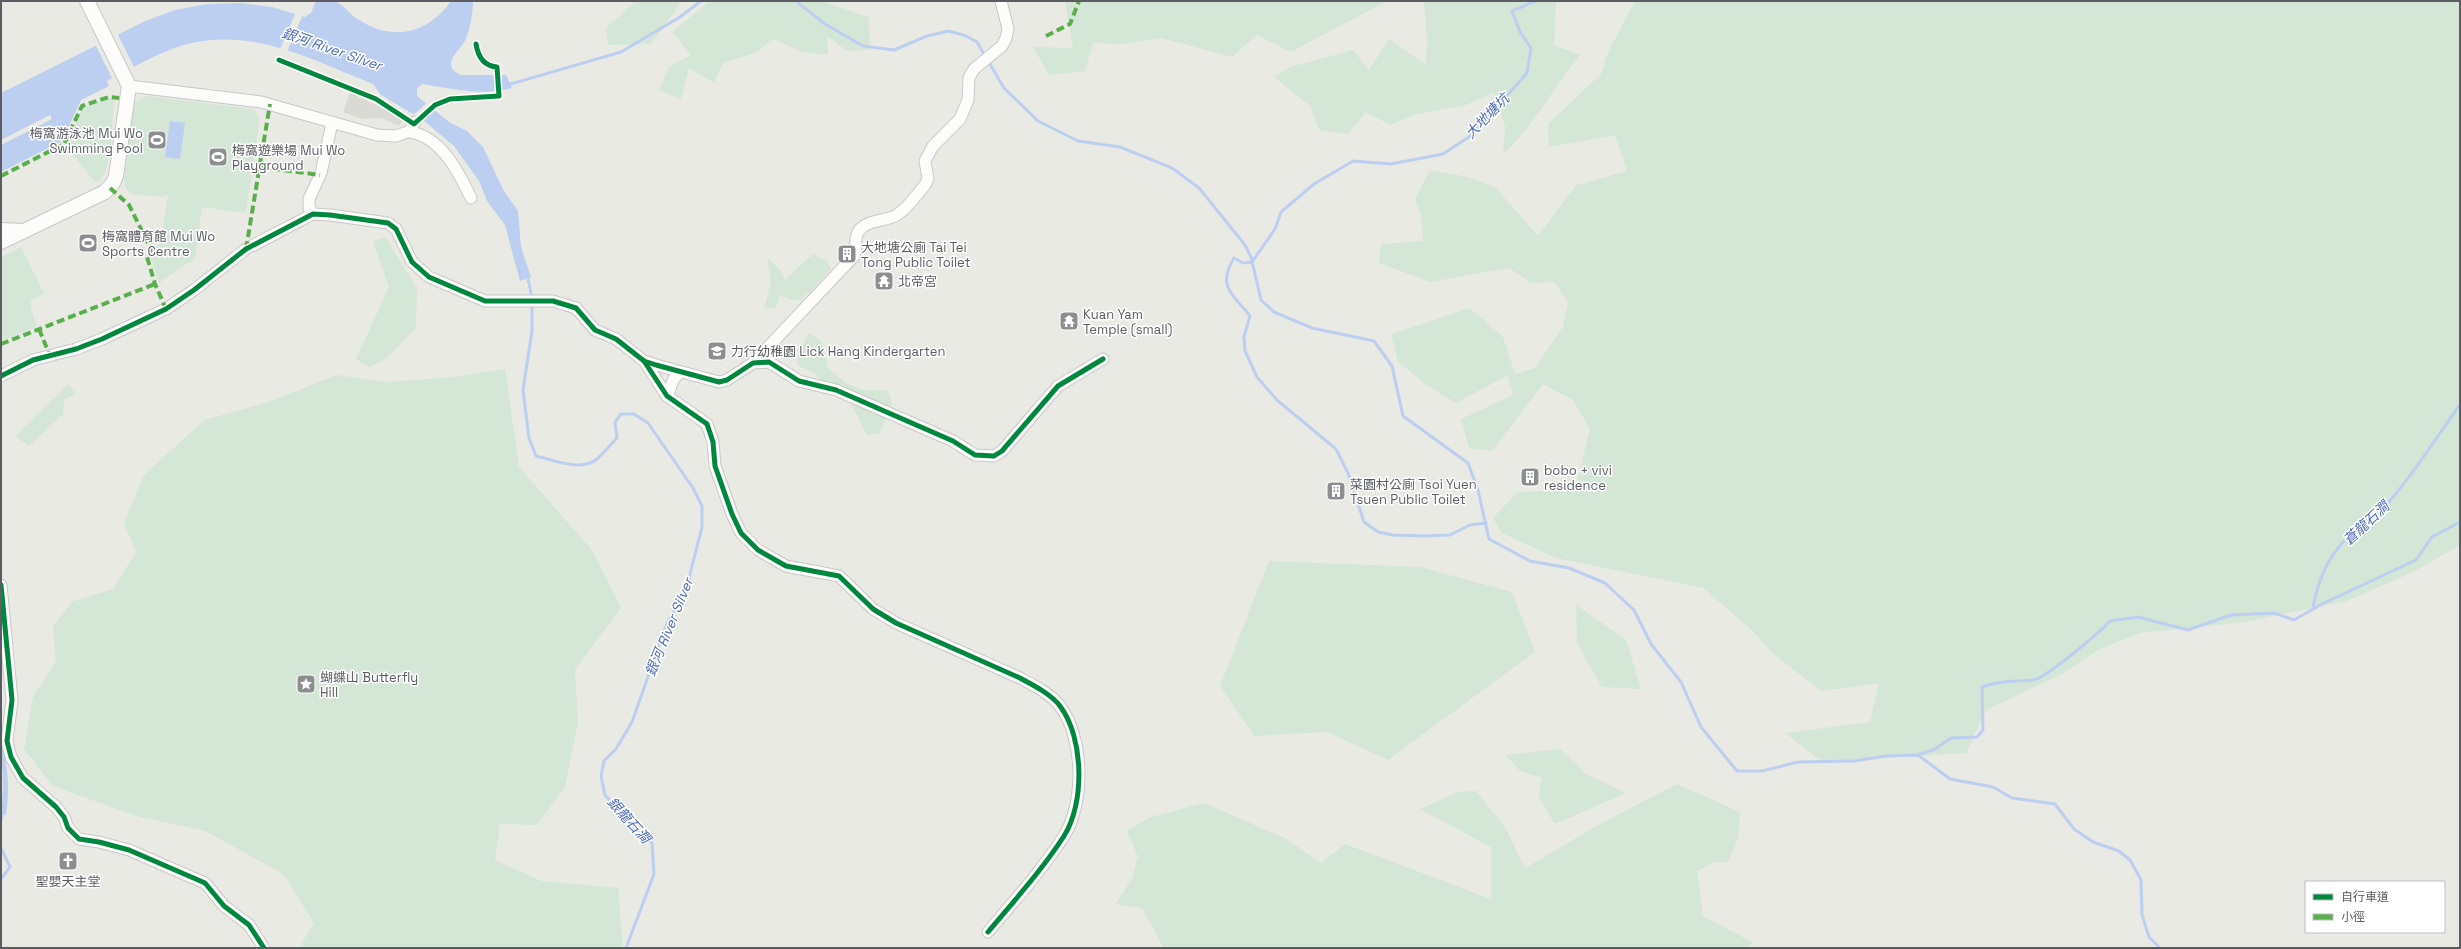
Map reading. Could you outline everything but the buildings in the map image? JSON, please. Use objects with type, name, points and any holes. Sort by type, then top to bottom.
[{"type":"street","points":[[1,242],[105,192],[113,183],[127,82],[87,1]]},
{"type":"street","points":[[644,361],[680,373],[723,382],[753,363],[774,339],[854,256],[857,248],[856,239],[858,233],[864,225],[898,214],[925,185],[928,179],[925,161],[933,146],[960,119],[968,100],[969,78],[974,69],[1002,46],[1008,28],[1001,1]]},
{"type":"street","points":[[127,82],[261,102],[332,123],[377,134],[397,136],[412,127],[432,140],[459,173],[472,198]]},
{"type":"street","points":[[313,214],[309,208],[309,199],[321,173],[332,123]]},
{"type":"street","points":[[1,376],[33,360],[76,349],[102,339],[166,308],[194,290],[246,249],[313,214],[388,223],[396,229],[412,262],[429,277],[485,301],[553,301],[576,308],[595,330],[616,339],[644,361],[667,396],[707,424],[713,442],[715,466],[732,514],[741,533],[758,550],[786,566],[839,576],[873,609],[896,623],[1020,678],[1037,688],[1060,706],[1069,724],[1080,760],[1078,797],[1065,835],[988,932]]},
{"type":"street","points":[[1,230],[27,230]]},
{"type":"street","points":[[774,339],[772,348],[777,365]]},
{"type":"street","points":[[753,363],[762,361],[777,365],[799,381],[836,390],[953,441],[975,455],[994,456],[1007,445],[1058,386],[1102,359]]},
{"type":"street","points":[[667,396],[674,378],[680,373]]},
{"type":"street","points":[[1,585],[12,700],[7,741],[12,757],[23,778],[56,807],[64,818],[68,828],[79,839],[99,842],[129,850],[205,883],[224,906],[249,925],[264,948]]},
{"type":"shaded area","points":[[350,92],[404,119],[399,126],[382,118],[362,119],[343,112]]},
{"type":"green space","points":[[632,1],[677,1],[680,4],[651,44],[608,45],[606,28],[634,3]]},
{"type":"green space","points":[[710,1],[821,1],[869,17],[870,50],[847,51],[827,36],[828,55],[803,52],[773,39],[757,52],[723,63],[714,83],[689,68],[681,99],[659,90],[669,67],[691,55],[672,32]]},
{"type":"green space","points":[[1065,1],[1387,1],[1291,52],[1257,35],[1232,57],[1161,38],[1122,44],[1093,43],[1085,71],[1049,75],[1033,47],[1073,48]]},
{"type":"green space","points":[[1424,1],[1556,1],[1554,45],[1580,55],[1524,132],[1503,155],[1505,126],[1493,93],[1466,105],[1413,115],[1390,125],[1366,112],[1348,134],[1319,130],[1311,107],[1274,77],[1290,67],[1353,50],[1369,70],[1389,39],[1426,65],[1427,41]]},
{"type":"green space","points":[[1635,1],[2460,1],[2460,545],[2413,572],[2347,601],[2245,622],[2140,633],[2098,650],[2064,673],[1986,710],[1966,753],[1822,762],[1785,733],[1870,722],[1879,683],[1822,691],[1773,654],[1753,631],[1703,588],[1556,558],[1502,533],[1493,518],[1518,492],[1575,490],[1590,429],[1573,400],[1543,384],[1492,451],[1469,448],[1461,419],[1513,395],[1508,375],[1456,403],[1428,386],[1398,362],[1391,334],[1470,308],[1503,337],[1515,374],[1535,368],[1563,327],[1568,302],[1554,282],[1531,283],[1509,268],[1430,282],[1379,263],[1381,244],[1423,241],[1421,214],[1415,199],[1430,170],[1468,177],[1496,188],[1538,236],[1576,185],[1627,171],[1615,135],[1549,147],[1548,124],[1601,74],[1608,52]]},
{"type":"green space","name":"梅窩遊樂場 Mui Wo Playground","points":[[145,96],[253,109],[260,119],[246,213],[202,207],[195,258],[159,283],[150,256],[161,241],[168,195],[165,195],[164,197],[130,194],[125,186],[124,176],[133,104]]},
{"type":"green space","points":[[109,98],[114,100],[110,154],[104,174],[100,181],[95,182],[65,145],[83,108]]},
{"type":"green space","points":[[385,237],[417,288],[416,328],[387,358],[369,367],[356,359],[389,287],[373,241]]},
{"type":"green space","points":[[21,247],[44,293],[31,301],[31,308],[37,327],[1,341],[1,257]]},
{"type":"green space","points":[[813,254],[827,261],[831,269],[802,299],[790,300],[780,294],[776,308],[764,309],[771,282],[767,257],[780,270],[785,280]]},
{"type":"green space","points":[[809,333],[822,342],[828,368],[846,383],[863,390],[888,390],[892,402],[880,433],[867,435],[844,390],[831,382],[823,396],[817,375],[797,365],[798,354]]},
{"type":"green space","points":[[505,369],[519,467],[592,550],[621,608],[575,669],[578,723],[565,787],[537,825],[500,824],[495,860],[541,881],[618,888],[623,948],[299,948],[314,923],[283,874],[205,831],[136,816],[53,786],[24,749],[33,697],[56,661],[53,627],[73,601],[113,589],[136,552],[124,523],[144,475],[204,420],[269,402],[337,375],[385,382],[454,377]]},
{"type":"green space","points":[[69,384],[76,395],[64,399],[63,414],[29,446],[15,436]]},
{"type":"green space","points":[[1269,561],[1420,567],[1512,592],[1535,652],[1388,760],[1327,732],[1254,736],[1220,686]]},
{"type":"green space","points":[[1576,605],[1626,640],[1641,689],[1602,687],[1577,643]]},
{"type":"green space","points":[[1560,749],[1586,774],[1626,793],[1555,824],[1538,796],[1542,778],[1520,771],[1505,755]]},
{"type":"green space","points":[[1677,784],[1740,812],[1738,839],[1728,862],[1714,862],[1697,871],[1703,916],[1754,943],[1746,948],[1164,948],[1142,908],[1115,904],[1132,879],[1138,857],[1127,831],[1151,817],[1204,803],[1285,838],[1321,863],[1345,844],[1491,899],[1491,847],[1420,809],[1458,792],[1476,791],[1505,827],[1525,868],[1602,823]]},
{"type":"water","points":[[316,1],[337,2],[356,18],[369,26],[395,32],[420,28],[431,21],[451,1],[473,1],[472,16],[468,32],[465,41],[452,58],[452,67],[461,75],[506,75],[512,88],[501,91],[479,92],[422,84],[417,89],[417,96],[449,122],[467,131],[483,147],[504,191],[518,211],[521,247],[531,277],[520,281],[505,225],[487,201],[479,181],[454,146],[423,120],[381,95],[373,84],[304,56],[281,48],[258,43],[234,40],[209,40],[184,45],[145,61],[107,81],[109,86],[81,100],[62,141],[1,172],[1,93],[143,22],[175,10],[207,4],[241,3],[272,7],[305,17],[311,13]]},
{"type":"water","points":[[170,121],[185,123],[180,159],[165,157]]},
{"type":"water","points":[[1,740],[8,778],[6,815],[1,814],[3,785]]},
{"type":"pier","points":[[296,12],[303,14],[287,52],[280,49]]},
{"type":"pier","points":[[117,33],[135,69],[113,80],[95,44]]},
{"type":"pier","points":[[428,102],[436,108],[421,121],[412,116]]},
{"type":"pier","points":[[50,115],[52,119],[1,145],[1,140]]},
{"type":"waterway","points":[[507,85],[621,52],[680,17],[701,1]]},
{"type":"waterway","points":[[796,1],[825,24],[863,46],[894,50],[927,36],[949,31],[966,36],[977,42],[1004,88],[1038,121],[1078,141],[1120,147],[1172,168],[1199,188],[1245,245],[1251,257],[1261,300],[1274,312],[1312,328],[1374,341],[1392,366],[1403,416],[1468,463],[1478,490],[1489,539],[1530,561],[1569,568],[1605,583],[1634,610],[1651,644],[1681,682],[1701,727],[1737,771],[1762,771],[1798,762],[1854,761],[1886,756],[1918,755],[1950,779],[1993,787],[2012,798],[2055,804],[2074,829],[2093,842],[2119,851],[2130,860],[2141,880],[2142,915],[2149,937],[2160,948]]},
{"type":"waterway","name":"大地塘坑","points":[[1486,523],[1470,525],[1450,535],[1425,536],[1393,535],[1378,532],[1364,522],[1348,473],[1336,449],[1277,400],[1257,377],[1245,351],[1244,337],[1250,316],[1229,290],[1227,277],[1229,268],[1234,258],[1243,263],[1252,262],[1275,229],[1281,212],[1314,184],[1353,161],[1391,164],[1443,154],[1472,135],[1527,73],[1531,48],[1520,32],[1512,11],[1536,1]]},
{"type":"waterway","name":"銀河 River Silver","points":[[527,274],[532,298]]},
{"type":"waterway","name":"銀河 River Silver","points":[[532,304],[532,331],[523,390],[529,438],[536,456],[567,464],[583,465],[591,463],[600,457],[617,438],[615,422],[621,414],[634,414],[648,423],[693,488],[702,506],[702,527],[686,590],[667,623],[632,722],[616,749],[604,761],[601,776],[605,795],[629,822],[652,843],[654,874],[626,948]]},
{"type":"waterway","name":"蒼龍石澗","points":[[2313,608],[2318,587],[2326,566],[2338,548],[2389,502],[2411,474],[2460,405]]},
{"type":"waterway","points":[[1918,755],[1935,749],[1951,738],[1977,737],[1983,730],[1982,687],[1995,683],[2033,680],[2039,678],[2072,654],[2110,621],[2138,617],[2188,630],[2231,615],[2274,613],[2294,620],[2322,604],[2416,560],[2432,537],[2460,522]]},
{"type":"waterway","points":[[1,820],[3,812]]},
{"type":"waterway","points":[[1,848],[10,867],[1,879]]},
{"type":"marked path","points":[[1046,36],[1070,24],[1079,1]]},
{"type":"marked path","points":[[1,176],[64,144],[82,106],[109,97],[119,98]]},
{"type":"marked path","points":[[246,249],[270,104]]},
{"type":"marked path","points":[[260,167],[320,175]]},
{"type":"marked path","points":[[110,188],[129,205],[151,249],[147,257],[155,284],[166,309]]},
{"type":"marked path","points":[[1,344],[155,284]]},
{"type":"marked path","points":[[39,329],[50,356]]},
{"type":"cycle path","points":[[279,60],[376,99],[414,124],[435,105],[450,99],[499,96],[497,67],[489,65],[482,60],[478,53],[476,44]]},
{"type":"cycle path","points":[[1,376],[33,360],[76,349],[102,339],[166,309],[194,290],[246,249],[313,214],[388,223],[396,229],[412,262],[429,277],[485,301],[553,301],[576,308],[595,330],[616,339],[644,361],[719,382],[727,380],[753,363],[769,362],[799,381],[836,390],[953,441],[975,455],[994,456],[1002,451],[1058,386],[1103,359]]},
{"type":"cycle path","points":[[644,361],[667,396],[707,424],[713,442],[715,466],[732,514],[741,533],[758,550],[786,566],[839,576],[873,609],[896,623],[1020,678],[1036,687],[1056,702],[1068,719],[1074,735],[1079,771],[1076,806],[1071,822],[1064,836],[1028,885],[988,932]]},
{"type":"cycle path","points":[[1,585],[12,700],[7,741],[11,757],[23,778],[56,807],[64,817],[68,828],[79,839],[99,842],[129,850],[205,883],[224,906],[249,925],[264,948]]},
{"type":"place","name":"梅窩游泳池 Mui Wo Swimming Pool","points":[[157,140]]},
{"type":"place","name":"梅窩遊樂場 Mui Wo Playground","points":[[218,157]]},
{"type":"place","name":"梅窩體育館 Mui Wo Sports Centre","points":[[88,243]]},
{"type":"place","name":"大地塘公廁 Tai Tei Tong Public Toilet","points":[[847,254]]},
{"type":"place","name":"北帝宮","points":[[884,281]]},
{"type":"place","name":"Kuan Yam Temple (small)","points":[[1069,321]]},
{"type":"place","name":"力行幼稚園 Lick Hang Kindergarten","points":[[717,351]]},
{"type":"place","name":"bobo + vivi residence","points":[[1530,477]]},
{"type":"place","name":"菜園村公廁 Tsoi Yuen Tsuen Public Toilet","points":[[1336,491]]},
{"type":"place","name":"蝴蝶山 Butterfly Hill","points":[[306,684]]},
{"type":"place","name":"聖嬰天主堂","points":[[68,861]]},
{"type":"water label","name":"銀龍石澗","points":[[629,820]]}]
